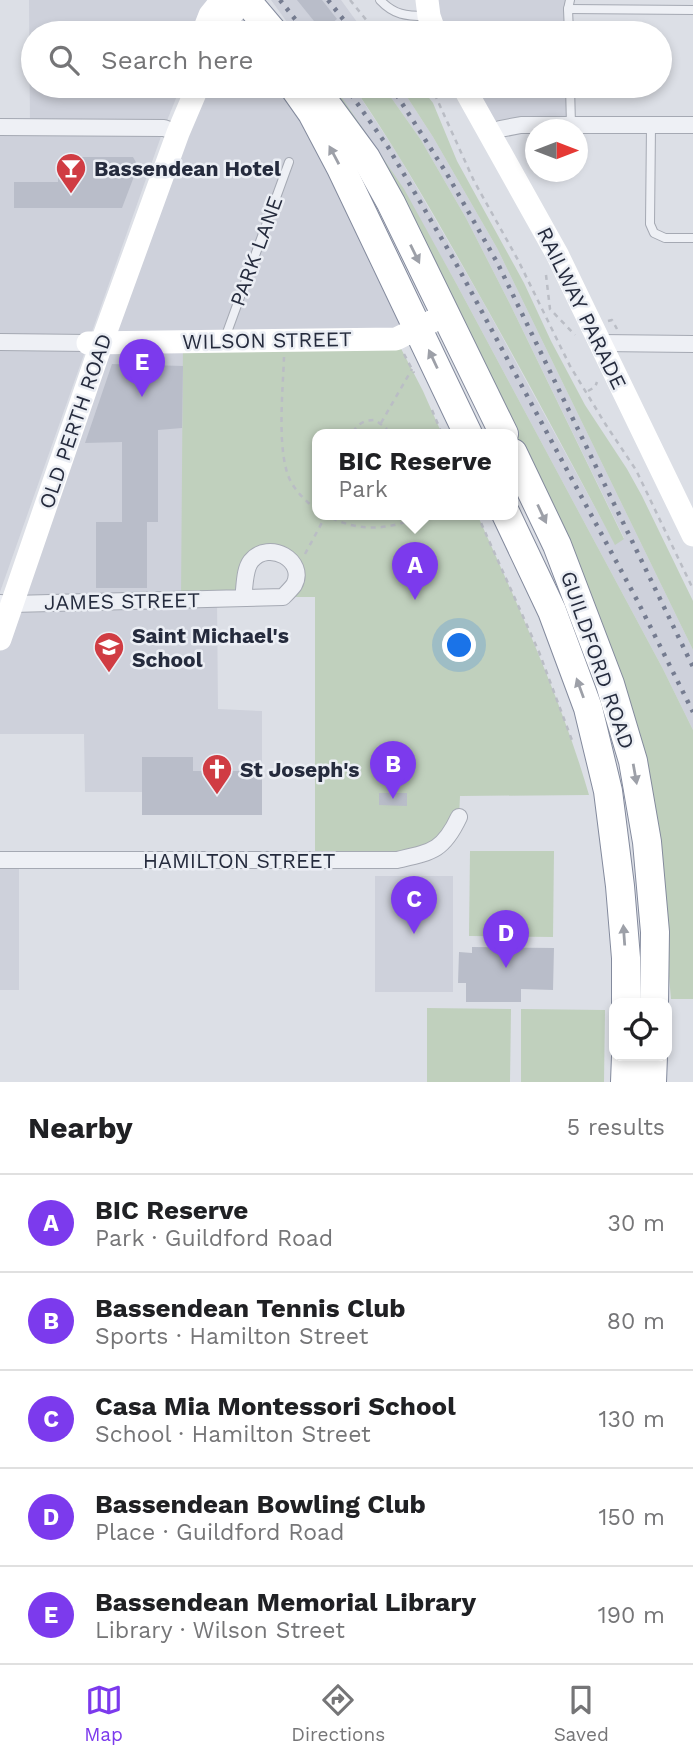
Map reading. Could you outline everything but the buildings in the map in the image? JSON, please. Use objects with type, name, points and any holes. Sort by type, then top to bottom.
[{"type":"highway","points":[[236,1],[249,21]]},
{"type":"highway","points":[[236,1],[260,21]]},
{"type":"highway","points":[[301,98],[341,168],[407,333],[465,429]]},
{"type":"highway","points":[[322,98],[366,158],[391,203],[501,429]]},
{"type":"highway","name":"GUILDFORD ROAD","points":[[518,463],[557,545],[610,684],[633,761],[647,842],[655,932],[654,998]]},
{"type":"highway","name":"GUILDFORD ROAD","points":[[509,520],[552,611],[587,708],[608,792],[620,886],[626,958],[626,998]]},
{"type":"highway","points":[[625,1061],[625,1082]]},
{"type":"highway","points":[[652,1082],[653,1061]]},
{"type":"street","points":[[208,21],[210,15],[236,1]]},
{"type":"street","points":[[225,21],[236,1]]},
{"type":"street","name":"OLD PERTH ROAD","points":[[0,639],[4,600],[171,131],[178,98]]},
{"type":"street","name":"OLD PERTH ROAD","points":[[171,131],[191,98]]},
{"type":"street","name":"RAILWAY PARADE","points":[[470,98],[557,254],[693,535]]},
{"type":"street","points":[[491,134],[500,129],[525,125]]},
{"type":"street","points":[[588,125],[693,125]]},
{"type":"street","points":[[0,127],[171,131]]},
{"type":"street","name":"WILSON STREET","points":[[0,342],[284,340],[407,333],[444,315]]},
{"type":"street","points":[[600,343],[693,344]]},
{"type":"street","points":[[243,598],[251,562],[263,552],[280,552],[289,559],[296,571]]},
{"type":"street","name":"JAMES STREET","points":[[4,600],[283,597],[295,584],[296,571]]},
{"type":"street","name":"HAMILTON STREET","points":[[0,860],[397,860],[429,852],[444,842],[459,817]]},
{"type":"lane","points":[[380,0],[391,10],[406,16],[430,17]]},
{"type":"lane","points":[[569,5],[693,10]]},
{"type":"lane","points":[[570,98],[571,119]]},
{"type":"lane","points":[[651,125],[650,224],[654,233],[665,238],[693,238]]},
{"type":"lane","name":"PARK LANE","points":[[224,341],[289,162]]},
{"type":"path","points":[[350,0],[367,21]]},
{"type":"path","points":[[436,98],[474,181],[518,260],[570,366],[636,470],[693,589]]},
{"type":"path","points":[[550,309],[571,333],[577,336]]},
{"type":"path","points":[[407,333],[412,369],[417,380]]},
{"type":"path","points":[[284,340],[284,460],[290,480],[302,498],[312,506]]},
{"type":"path","points":[[381,424],[412,369]]},
{"type":"path","points":[[586,392],[594,387],[597,380]]},
{"type":"path","points":[[428,402],[440,429]]},
{"type":"path","points":[[355,429],[367,420],[375,420],[386,429]]},
{"type":"path","points":[[296,571],[322,520]]},
{"type":"path","points":[[339,520],[355,526],[376,528],[398,526],[412,520]]},
{"type":"path","points":[[480,520],[538,652],[575,748]]},
{"type":"shaded area","points":[[29,0],[222,0],[210,21],[29,21]]},
{"type":"shaded area","points":[[271,0],[341,0],[356,21],[286,21]]},
{"type":"shaded area","points":[[427,0],[570,0],[569,21],[432,21]]},
{"type":"shaded area","points":[[237,6],[248,21],[228,21]]},
{"type":"shaded area","points":[[30,98],[176,98],[0,592],[0,127],[30,127]]},
{"type":"shaded area","points":[[194,98],[299,98],[418,328],[224,341],[217,599],[218,709],[262,711],[262,771],[193,771],[193,757],[142,757],[142,792],[85,792],[84,734],[0,734],[0,639]]},
{"type":"shaded area","points":[[342,98],[361,98],[398,155],[482,300],[615,544],[624,538],[510,304],[466,218],[421,140],[391,98],[408,98],[497,248],[693,650],[693,730],[663,669],[403,189]]},
{"type":"shaded area","points":[[470,98],[570,98],[571,119],[525,119],[525,130],[490,134]]},
{"type":"shaded area","points":[[0,860],[19,860],[19,990],[0,990]]},
{"type":"shaded area","points":[[375,876],[453,876],[453,992],[375,992]]},
{"type":"green space","points":[[330,98],[342,98],[404,189],[663,669],[693,730],[693,999],[671,998],[662,899],[620,684],[518,478],[518,429],[494,429]]},
{"type":"green space","points":[[361,98],[391,98],[421,140],[466,218],[624,539],[615,545],[522,371],[396,153]]},
{"type":"green space","points":[[408,98],[429,98],[433,103],[457,161],[524,283],[585,405],[642,496],[693,601],[693,650],[497,248]]},
{"type":"green space","points":[[396,339],[440,429],[312,429],[312,520],[480,520],[552,688],[589,795],[460,796],[459,817],[429,852],[315,859],[315,597],[283,597],[295,584],[280,552],[251,562],[243,598],[181,600],[183,341]]},
{"type":"green space","points":[[470,851],[554,851],[553,937],[469,936]]},
{"type":"green space","points":[[427,1008],[511,1009],[510,1082],[427,1082]]},
{"type":"green space","points":[[521,1009],[605,1010],[604,1082],[521,1082]]},
{"type":"railway","points":[[280,0],[297,21]]},
{"type":"railway","points":[[328,0],[345,21]]},
{"type":"railway","points":[[353,98],[388,147],[453,258],[637,600],[693,712]]},
{"type":"railway","points":[[399,98],[447,174],[498,264],[693,667]]},
{"type":"place","name":"Bassendean Hotel","points":[[71,195]]},
{"type":"place","name":"Bassendean Memorial Library","points":[[142,397]]},
{"type":"place","name":"BIC Reserve","points":[[415,600]]},
{"type":"place","name":"Saint Michael's School","points":[[109,674]]},
{"type":"place","name":"St Joseph's","points":[[217,796]]},
{"type":"place","name":"Bassendean Tennis Club","points":[[393,799]]},
{"type":"place","name":"Casa Mia Montessori School","points":[[414,934]]},
{"type":"place","name":"Bassendean Bowling Club","points":[[506,968]]}]
